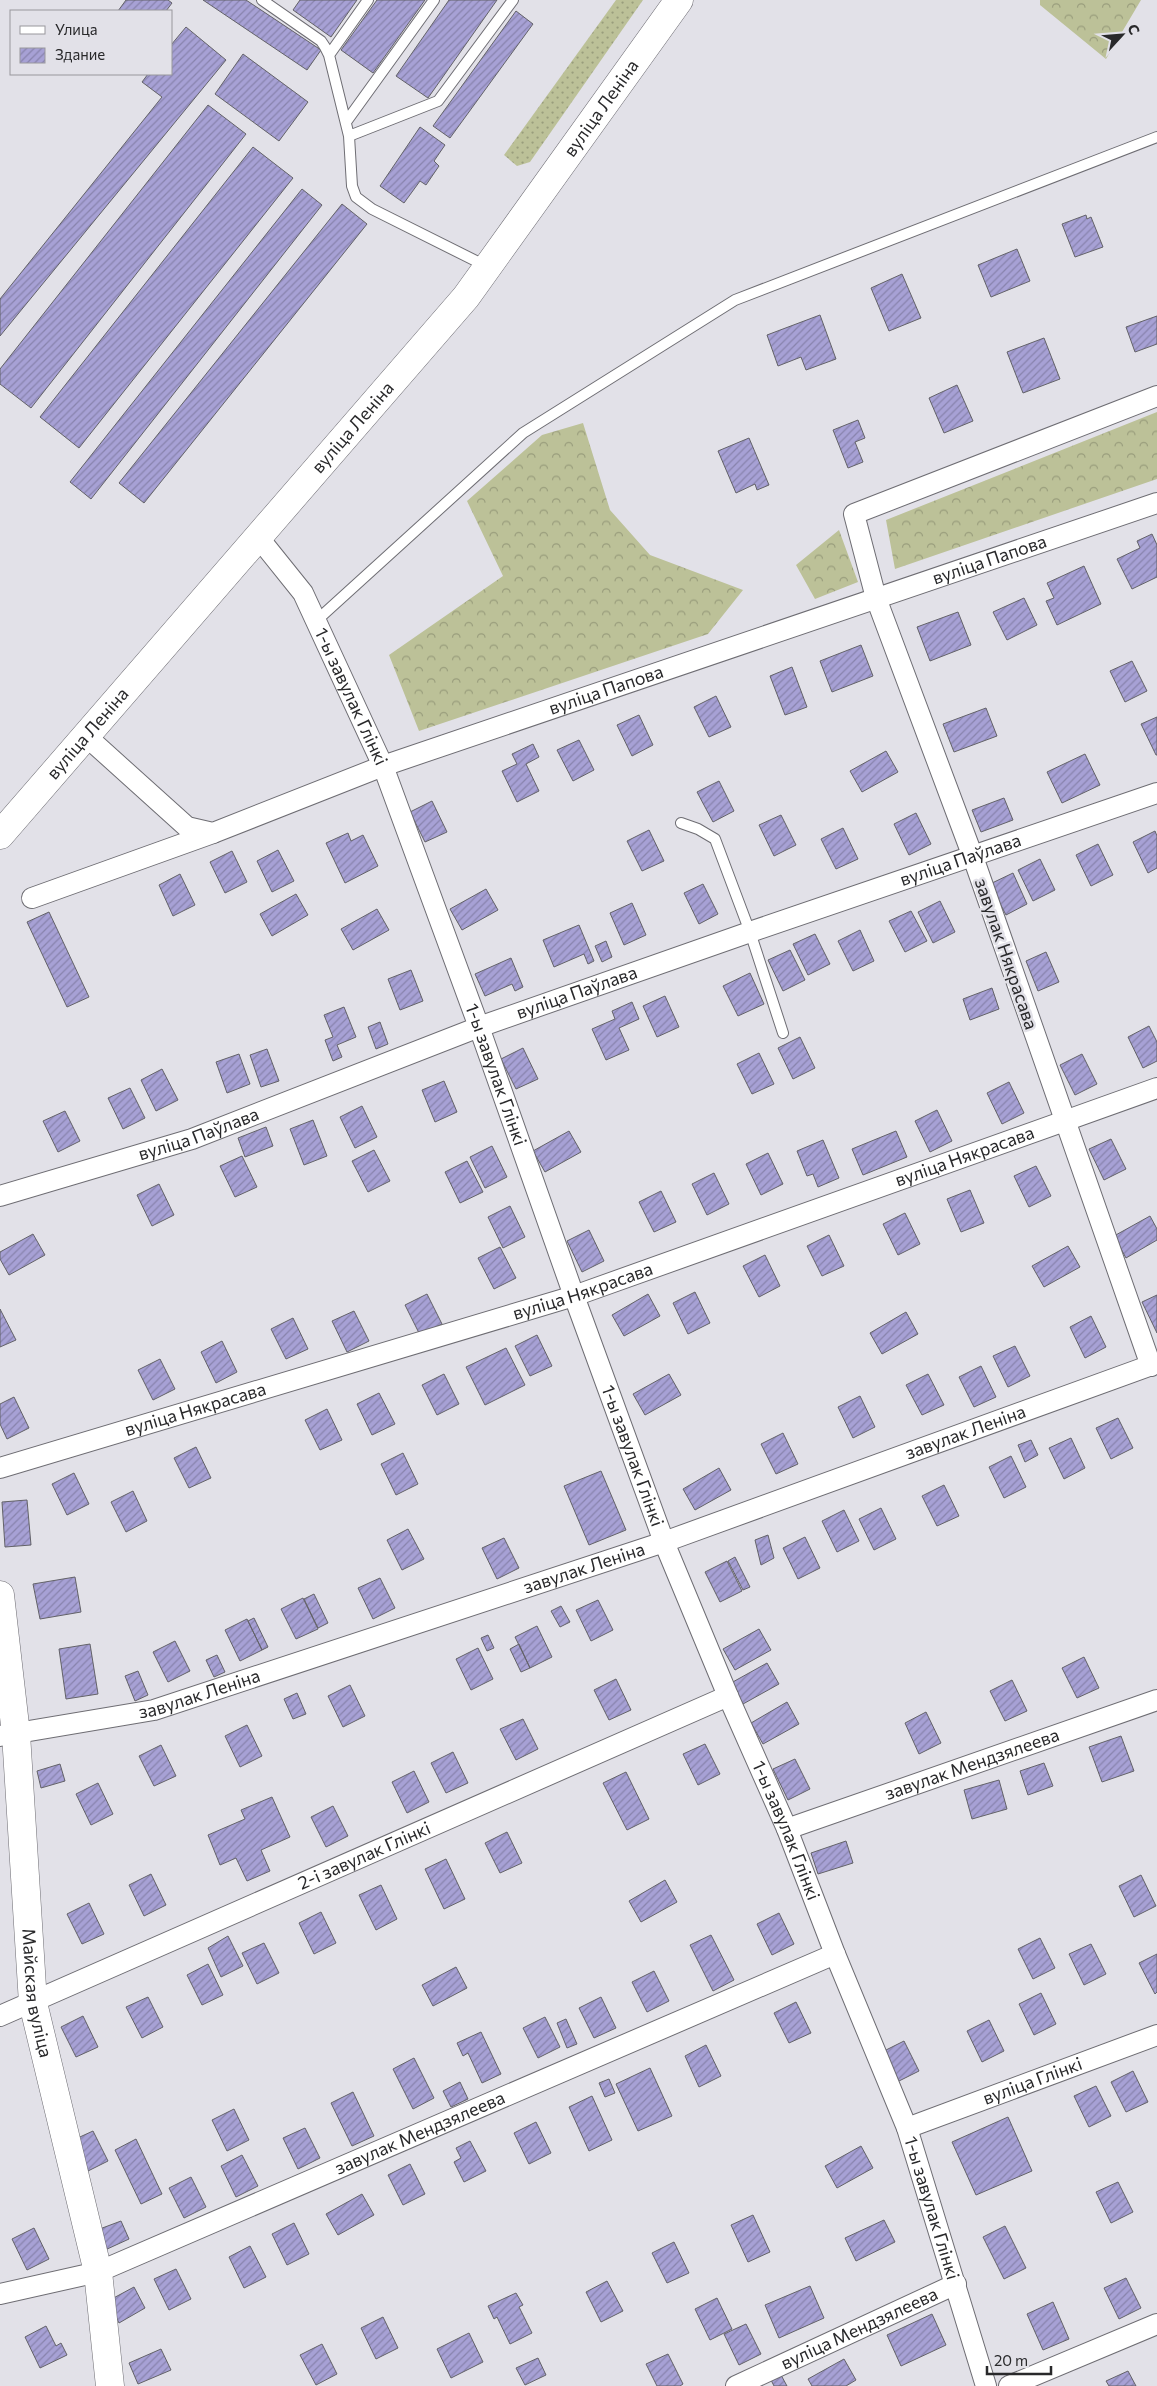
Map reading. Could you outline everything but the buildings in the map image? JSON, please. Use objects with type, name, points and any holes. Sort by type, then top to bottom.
[{"type":"main road","name":"вуліца Леніна","points":[[0,835],[466,297],[679,0]]},
{"type":"main road","name":"Майская вуліца","points":[[0,1595],[8,1735],[33,2003],[98,2272],[110,2386]]},
{"type":"street","name":"завулак Някрасава","points":[[1154,1364],[1065,1122],[973,858],[876,598],[854,514],[1157,396]]},
{"type":"street","name":"вуліца Папова","points":[[32,898],[213,833],[383,766],[1157,503]]},
{"type":"street","name":"1-ы завулак Глінкі","points":[[258,537],[303,594],[383,766],[664,1542],[728,1696],[787,1829],[835,1954],[907,2128],[986,2386]]},
{"type":"street","points":[[86,736],[188,827],[213,833]]},
{"type":"street","name":"вуліца Паўлава","points":[[0,1196],[192,1139],[479,1027],[750,932],[973,858],[1157,794]]},
{"type":"street","name":"вуліца Някрасава","points":[[0,1468],[574,1296],[1157,1088]]},
{"type":"street","name":"завулак Леніна","points":[[8,1735],[154,1710],[664,1542],[1154,1364]]},
{"type":"street","name":"2-і завулак Глінкі","points":[[0,2016],[728,1696]]},
{"type":"street","name":"завулак Мендзялеева","points":[[787,1829],[1157,1700]]},
{"type":"street","name":"завулак Мендзялеева","points":[[0,2294],[98,2272],[835,1954]]},
{"type":"street","name":"вуліца Глінкі","points":[[907,2128],[1157,2035]]},
{"type":"street","name":"вуліца Мендзялеева","points":[[736,2386],[956,2284]]},
{"type":"street","points":[[1009,2386],[1157,2324]]},
{"type":"lane","points":[[329,55],[368,0]]},
{"type":"lane","points":[[346,122],[434,0]]},
{"type":"lane","points":[[349,136],[438,101],[513,0]]},
{"type":"lane","points":[[269,2],[321,41],[329,55],[349,136],[352,186],[356,197],[372,208],[487,267]]},
{"type":"lane","points":[[316,621],[523,433],[735,300],[1157,137]]},
{"type":"lane","points":[[682,823],[698,829],[715,839],[750,932],[783,1033]]},
{"type":"green space","points":[[616,0],[643,0],[530,162],[517,166],[504,155]]},
{"type":"green space","points":[[1040,0],[1141,0],[1106,59],[1040,5]]},
{"type":"green space","points":[[1157,412],[1157,479],[895,569],[886,520]]},
{"type":"green space","points":[[583,423],[610,510],[650,555],[743,590],[708,634],[419,731],[389,655],[503,576],[467,501],[542,435]]},
{"type":"green space","points":[[839,530],[858,582],[815,599],[796,565]]}]
